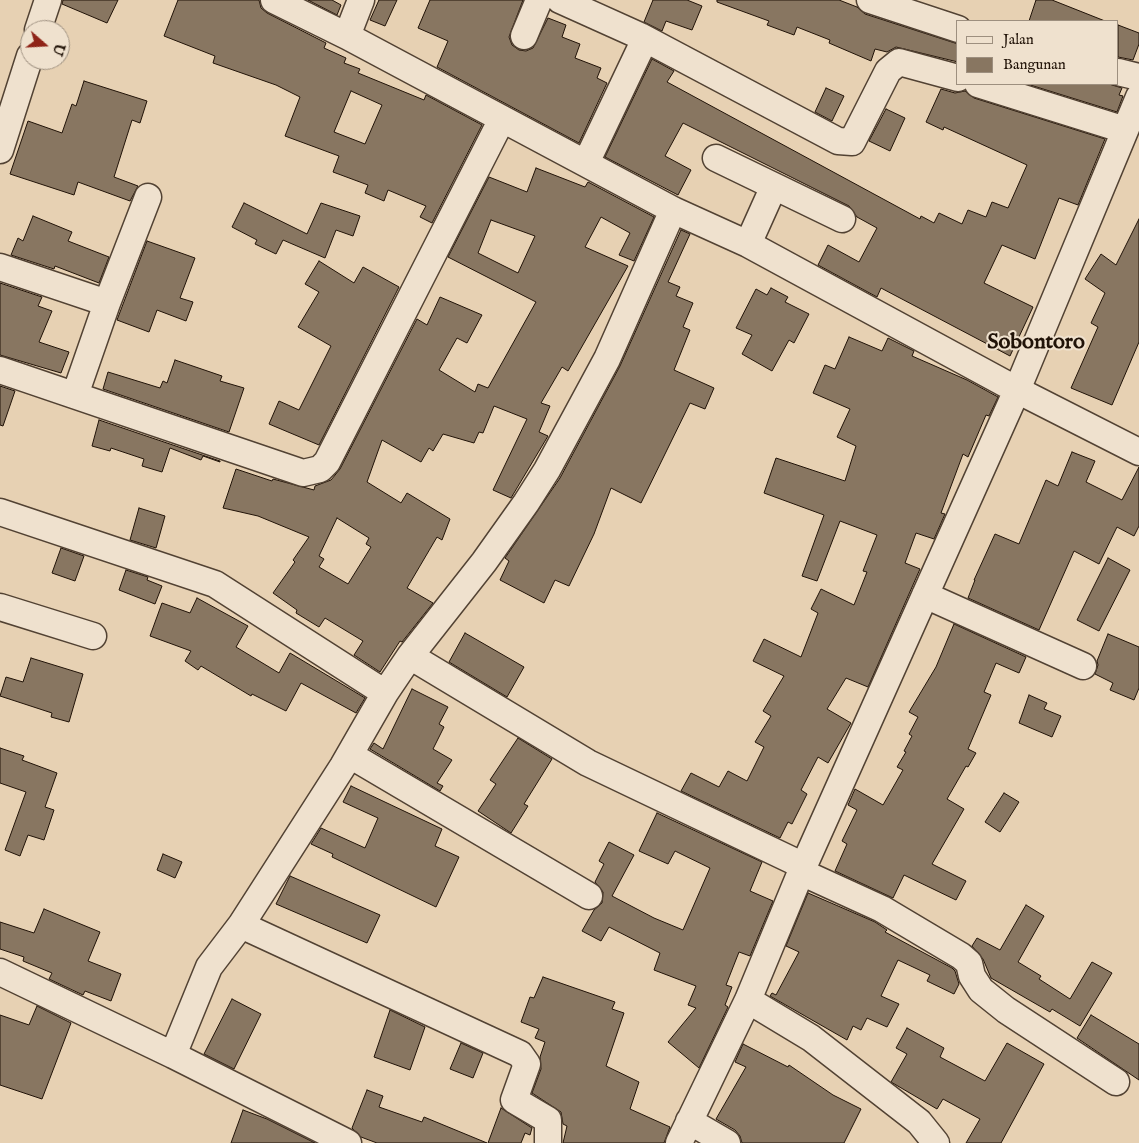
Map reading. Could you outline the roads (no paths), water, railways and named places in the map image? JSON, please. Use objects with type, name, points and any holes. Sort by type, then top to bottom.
[{"type":"street","points":[[41,20],[48,0]]},
{"type":"street","points":[[274,0],[347,36],[673,210],[748,244],[1017,390],[1139,452]]},
{"type":"street","points":[[347,36],[361,0]]},
{"type":"street","points":[[524,36],[540,0]]},
{"type":"street","points":[[560,0],[645,39],[838,141],[852,142],[888,71],[899,62],[956,77]]},
{"type":"street","points":[[870,0],[956,28]]},
{"type":"street","points":[[586,163],[645,39]]},
{"type":"street","points":[[0,150],[26,70]]},
{"type":"street","points":[[1119,72],[1139,78]]},
{"type":"street","points":[[981,85],[1125,130]]},
{"type":"street","points":[[728,1143],[684,1132],[748,1000],[803,869],[1017,390],[1139,98]]},
{"type":"street","points":[[0,370],[303,473],[320,469],[327,462],[502,119]]},
{"type":"street","points":[[716,158],[842,218]]},
{"type":"street","points":[[748,244],[774,186]]},
{"type":"street","points":[[75,396],[107,303],[148,198]]},
{"type":"street","points":[[173,1055],[209,967],[241,925],[350,755],[385,693],[410,656],[484,562],[526,503],[546,470],[607,360],[673,210]]},
{"type":"street","points":[[0,267],[107,303]]},
{"type":"street","points":[[0,512],[214,584],[385,693]]},
{"type":"street","points":[[926,595],[1083,666]]},
{"type":"street","points":[[0,607],[93,636]]},
{"type":"street","points":[[410,656],[588,762],[882,909],[961,956],[969,963],[972,976],[981,990],[1006,1010],[1116,1082]]},
{"type":"street","points":[[350,755],[589,896]]},
{"type":"street","points":[[241,925],[520,1054],[527,1064],[514,1100],[548,1120],[548,1143]]},
{"type":"street","points":[[0,972],[173,1055],[320,1137],[348,1143]]},
{"type":"street","points":[[748,1000],[811,1038],[919,1122],[936,1143]]},
{"type":"district","name":"Sobontoro","points":[[1036,343]]}]
